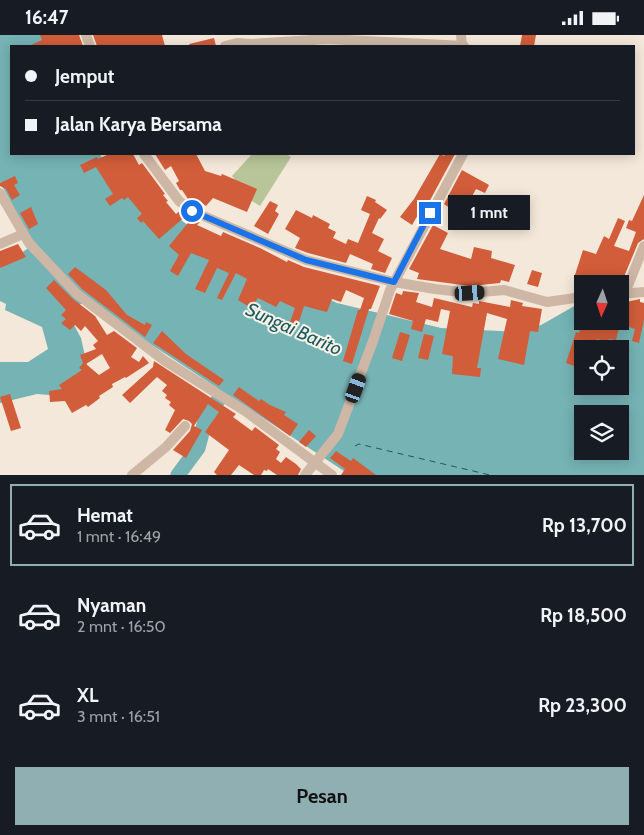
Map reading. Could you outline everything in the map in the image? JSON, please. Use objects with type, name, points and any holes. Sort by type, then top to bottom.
[{"type":"street","points":[[230,45],[245,42],[252,44],[328,39],[444,45]]},
{"type":"street","points":[[145,155],[180,201],[205,217],[306,260],[392,286],[470,293],[504,290],[547,301],[574,298]]},
{"type":"street","points":[[305,475],[338,434],[392,286],[462,155]]},
{"type":"street","points":[[0,193],[29,243],[77,293],[165,361],[245,411],[316,461],[332,475]]},
{"type":"street","points":[[0,244],[24,233]]},
{"type":"street","points":[[629,280],[644,246]]},
{"type":"street","points":[[629,293],[644,292]]},
{"type":"street","points":[[132,475],[166,447],[185,426]]},
{"type":"green space","points":[[251,155],[288,155],[291,157],[260,206],[252,201],[232,176]]},
{"type":"water","name":"Sungai Barito","points":[[0,35],[45,35],[50,45],[10,45],[10,155],[100,155],[199,234],[246,261],[337,303],[441,328],[520,332],[541,325],[574,306],[574,330],[629,330],[629,319],[644,316],[644,475],[350,475],[123,326],[91,300],[66,310],[81,338],[87,365],[62,396],[37,394],[0,403],[0,362],[28,362],[48,349],[42,327],[5,310],[6,304],[0,301],[0,268],[27,249],[32,241],[0,182]]},
{"type":"building","points":[[40,35],[79,35],[83,45],[31,45],[42,40]]},
{"type":"building","points":[[93,35],[162,35],[165,45],[97,45]]},
{"type":"building","points":[[522,35],[536,35],[534,45],[520,45]]},
{"type":"building","points":[[214,38],[216,45],[190,45]]},
{"type":"building","points":[[107,155],[134,155],[139,165],[142,163],[165,194],[163,195],[168,201],[166,202],[176,214],[180,211],[187,215],[159,239],[143,221],[141,223],[137,218],[142,214],[128,197],[124,200],[122,198],[110,206],[105,199],[113,194],[96,167],[84,173],[80,165],[97,157],[98,159]]},
{"type":"building","points":[[156,155],[197,155],[205,171],[221,176],[222,174],[257,189],[247,212],[213,198],[206,206],[199,201],[196,205],[180,190],[176,183],[179,181],[171,166],[165,170]]},
{"type":"building","points":[[439,155],[454,155],[428,204],[425,203],[412,225],[400,217],[414,199]]},
{"type":"building","points":[[462,170],[489,185],[485,193],[476,189],[470,200],[480,205],[476,211],[456,201],[451,209],[444,204]]},
{"type":"building","points":[[15,176],[18,183],[14,185],[20,195],[12,200],[6,189],[0,186],[0,183]]},
{"type":"building","points":[[644,195],[644,239],[638,243],[625,275],[575,275],[583,250],[596,254],[604,236],[609,239],[618,218],[625,221],[614,246],[629,251],[636,232],[626,228],[629,220],[632,221]]},
{"type":"building","points":[[367,196],[376,200],[375,202],[387,210],[379,218],[372,233],[384,239],[378,251],[392,258],[385,273],[371,269],[373,264],[350,254],[346,263],[295,248],[300,238],[285,229],[296,210],[312,218],[313,215],[330,224],[328,228],[336,232],[333,238],[346,244],[348,239],[358,243],[370,214],[361,210]]},
{"type":"building","points":[[270,201],[278,205],[275,211],[279,214],[268,234],[254,226]]},
{"type":"building","points":[[31,207],[38,224],[29,229],[20,213]]},
{"type":"building","points":[[192,218],[200,222],[197,225],[221,236],[223,232],[287,262],[288,260],[304,267],[380,286],[371,309],[369,309],[352,364],[343,361],[358,310],[360,310],[364,298],[346,290],[341,302],[332,299],[327,312],[304,306],[298,325],[290,322],[295,308],[280,301],[276,307],[258,298],[251,308],[238,300],[247,279],[236,273],[222,300],[217,298],[229,273],[217,268],[205,293],[195,289],[209,260],[191,253],[178,276],[170,271],[179,255],[169,246]]},
{"type":"building","points":[[433,225],[448,233],[440,249],[471,259],[474,247],[492,251],[491,258],[515,265],[509,282],[501,280],[500,283],[470,286],[417,279],[419,273],[409,269]]},
{"type":"building","points":[[18,244],[26,257],[0,268],[0,251]]},
{"type":"building","points":[[75,267],[106,290],[127,315],[145,325],[146,322],[152,325],[145,337],[82,289],[68,274]]},
{"type":"building","points":[[532,270],[542,273],[538,287],[527,284]]},
{"type":"building","points":[[54,280],[73,299],[95,316],[107,335],[114,331],[137,348],[131,357],[139,362],[143,356],[149,363],[126,378],[112,384],[113,387],[99,396],[100,398],[88,407],[86,405],[72,413],[65,401],[50,402],[49,391],[62,389],[59,385],[82,370],[79,368],[83,363],[80,355],[96,349],[93,345],[98,341],[85,326],[81,331],[75,325],[70,330],[61,323],[66,319],[61,315],[66,310],[46,288]],"holes":[[[102,354],[110,368],[99,375],[86,364]]]},
{"type":"building","points":[[403,291],[419,293],[416,302],[432,307],[434,298],[472,307],[473,303],[479,304],[479,301],[510,307],[511,300],[523,303],[522,306],[542,309],[538,332],[530,331],[524,365],[498,359],[507,319],[487,313],[477,368],[481,368],[480,377],[452,374],[453,356],[442,354],[450,311],[441,309],[438,322],[426,319],[422,332],[411,329],[413,321],[389,314],[396,293],[402,295]]},
{"type":"building","points":[[640,299],[640,302],[644,303],[644,320],[639,343],[632,341],[635,329],[629,327],[629,301]]},
{"type":"building","points":[[580,330],[618,330],[616,340],[574,340],[574,366],[566,363],[576,332],[579,333]]},
{"type":"building","points":[[162,331],[186,354],[224,380],[219,386],[153,343]]},
{"type":"building","points":[[400,332],[410,335],[402,361],[392,358]]},
{"type":"building","points":[[424,334],[434,336],[428,360],[418,358]]},
{"type":"building","points":[[154,361],[236,414],[233,417],[252,431],[255,427],[279,445],[276,449],[280,452],[276,459],[281,463],[286,457],[296,464],[301,469],[298,475],[277,475],[268,469],[267,471],[264,470],[261,475],[254,475],[239,465],[231,475],[217,475],[214,472],[229,450],[205,432],[219,412],[208,404],[194,426],[202,430],[186,458],[173,450],[190,431],[192,424],[183,419],[170,433],[165,430],[175,410],[169,405],[171,402],[165,398],[167,395],[162,391],[167,385],[157,377],[130,403],[122,395],[153,367]]},
{"type":"building","points":[[239,387],[259,401],[261,399],[286,412],[284,415],[298,424],[290,436],[233,395]]},
{"type":"building","points":[[10,394],[21,428],[11,431],[0,397]]},
{"type":"building","points":[[309,430],[316,436],[306,447],[299,442]]},
{"type":"building","points":[[336,451],[351,461],[353,458],[376,475],[341,475],[345,469],[330,458]]},
{"type":"waterway","points":[[178,475],[198,448],[205,421],[229,383]]},
{"type":"ferry route","points":[[355,446],[359,444],[490,475]]},
{"type":"route","points":[[192,211],[294,256],[318,264],[394,282],[430,213]]}]
